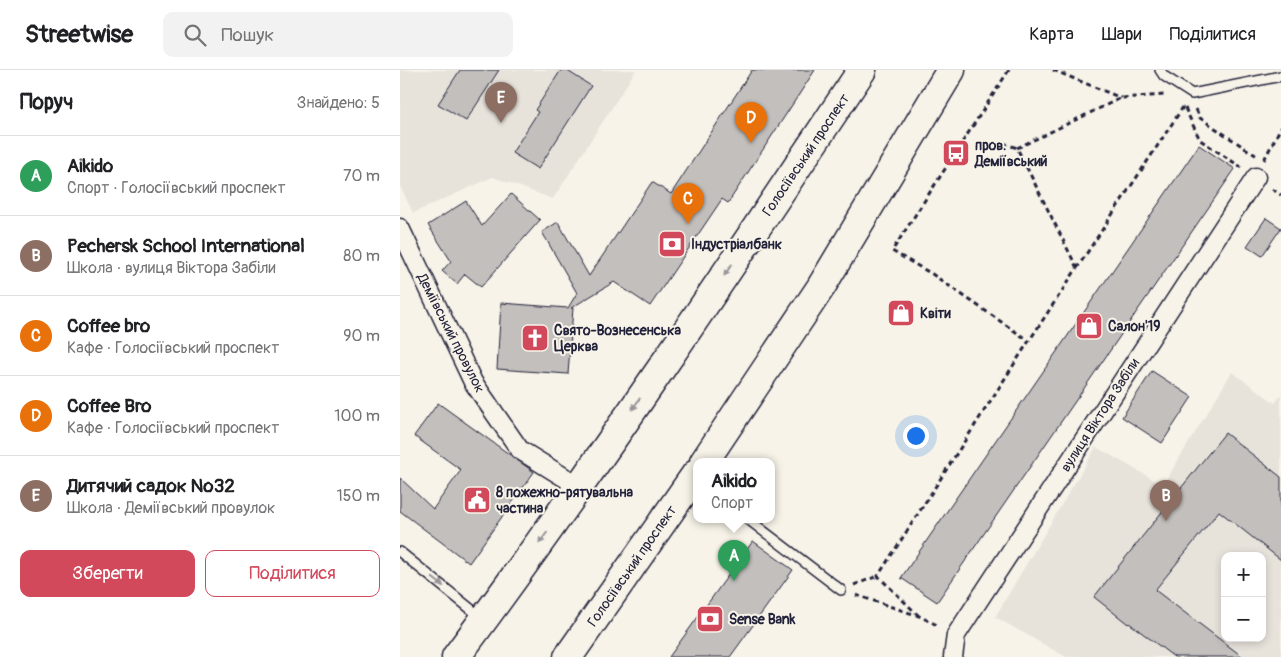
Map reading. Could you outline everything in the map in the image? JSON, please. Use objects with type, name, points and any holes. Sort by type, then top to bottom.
[{"type":"main road","name":"Голосіївський проспект","points":[[456,657],[580,487],[802,162],[862,70]]},
{"type":"main road","name":"Голосіївський проспект","points":[[709,458],[821,287],[951,70]]},
{"type":"main road","name":"Голосіївський проспект","points":[[568,657],[693,481]]},
{"type":"street","name":"вулиця Віктора Забіли","points":[[953,657],[956,635],[1256,177]]},
{"type":"street","name":"Деміївський провулок","points":[[400,228],[472,382],[520,450],[580,487]]},
{"type":"lane","points":[[1160,70],[1164,76],[1192,94],[1281,76]]},
{"type":"lane","points":[[753,523],[841,590]]},
{"type":"lane","points":[[400,552],[484,620]]},
{"type":"path","points":[[1009,70],[892,251],[932,274],[1029,341]]},
{"type":"path","points":[[1053,70],[1121,98]]},
{"type":"path","points":[[1016,148],[1121,98],[1192,94],[1200,118],[1264,161],[1281,127]]},
{"type":"path","points":[[841,590],[878,576],[1029,341],[1184,106],[1200,140],[1281,195]]},
{"type":"path","points":[[1003,143],[1016,148],[1077,268]]},
{"type":"path","points":[[878,576],[919,616]]},
{"type":"path","points":[[841,590],[919,616],[956,635]]},
{"type":"shaded area","points":[[400,70],[636,70],[553,199],[493,177],[413,213],[400,186]]},
{"type":"shaded area","points":[[1232,372],[1275,403],[1281,395],[1281,657],[1066,657],[995,617],[1096,447],[1163,485]]},
{"type":"building","points":[[460,70],[499,70],[466,121],[438,104]]},
{"type":"building","points":[[561,70],[566,70],[591,86],[538,169],[512,153],[538,112],[535,110]]},
{"type":"building","points":[[752,70],[815,70],[728,203],[722,199],[650,306],[614,282],[571,308],[573,308],[568,374],[497,369],[501,303],[568,308],[577,293],[542,232],[558,222],[589,276],[652,182],[671,194]]},
{"type":"building","points":[[1199,145],[1235,169],[937,602],[901,578]]},
{"type":"building","points":[[511,194],[540,220],[481,287],[465,274],[457,284],[442,271],[451,261],[428,225],[466,201],[482,226]]},
{"type":"building","points":[[1266,218],[1281,228],[1262,256],[1247,246]]},
{"type":"building","points":[[1152,371],[1192,397],[1162,443],[1122,417]]},
{"type":"building","name":"8 пожежно-рятувальна частина","points":[[438,403],[534,472],[469,563],[400,511],[400,478],[433,509],[461,470],[414,436]]},
{"type":"building","points":[[1225,433],[1281,477],[1281,560],[1219,511],[1155,590],[1243,657],[1174,657],[1094,597]]},
{"type":"building","points":[[753,541],[793,570],[730,657],[669,657]]},
{"type":"place","name":"Дитячий садок №32","points":[[501,123]]},
{"type":"place","name":"Coffee Bro","points":[[751,143]]},
{"type":"place","name":"пров. Деміївський","points":[[956,153]]},
{"type":"place","name":"Coffee bro","points":[[688,224]]},
{"type":"place","name":"Індустріалбанк","points":[[672,244]]},
{"type":"place","name":"Квіти","points":[[901,313]]},
{"type":"place","name":"Салон'19","points":[[1089,326]]},
{"type":"place","name":"Свято-Вознесенська Церква","points":[[535,338]]},
{"type":"place","name":"8 пожежно-рятувальна частина","points":[[477,500]]},
{"type":"place","name":"Pechersk School International","points":[[1166,521]]},
{"type":"place","name":"Aikido","points":[[734,581]]},
{"type":"place","name":"Sense Bank","points":[[710,619]]}]
